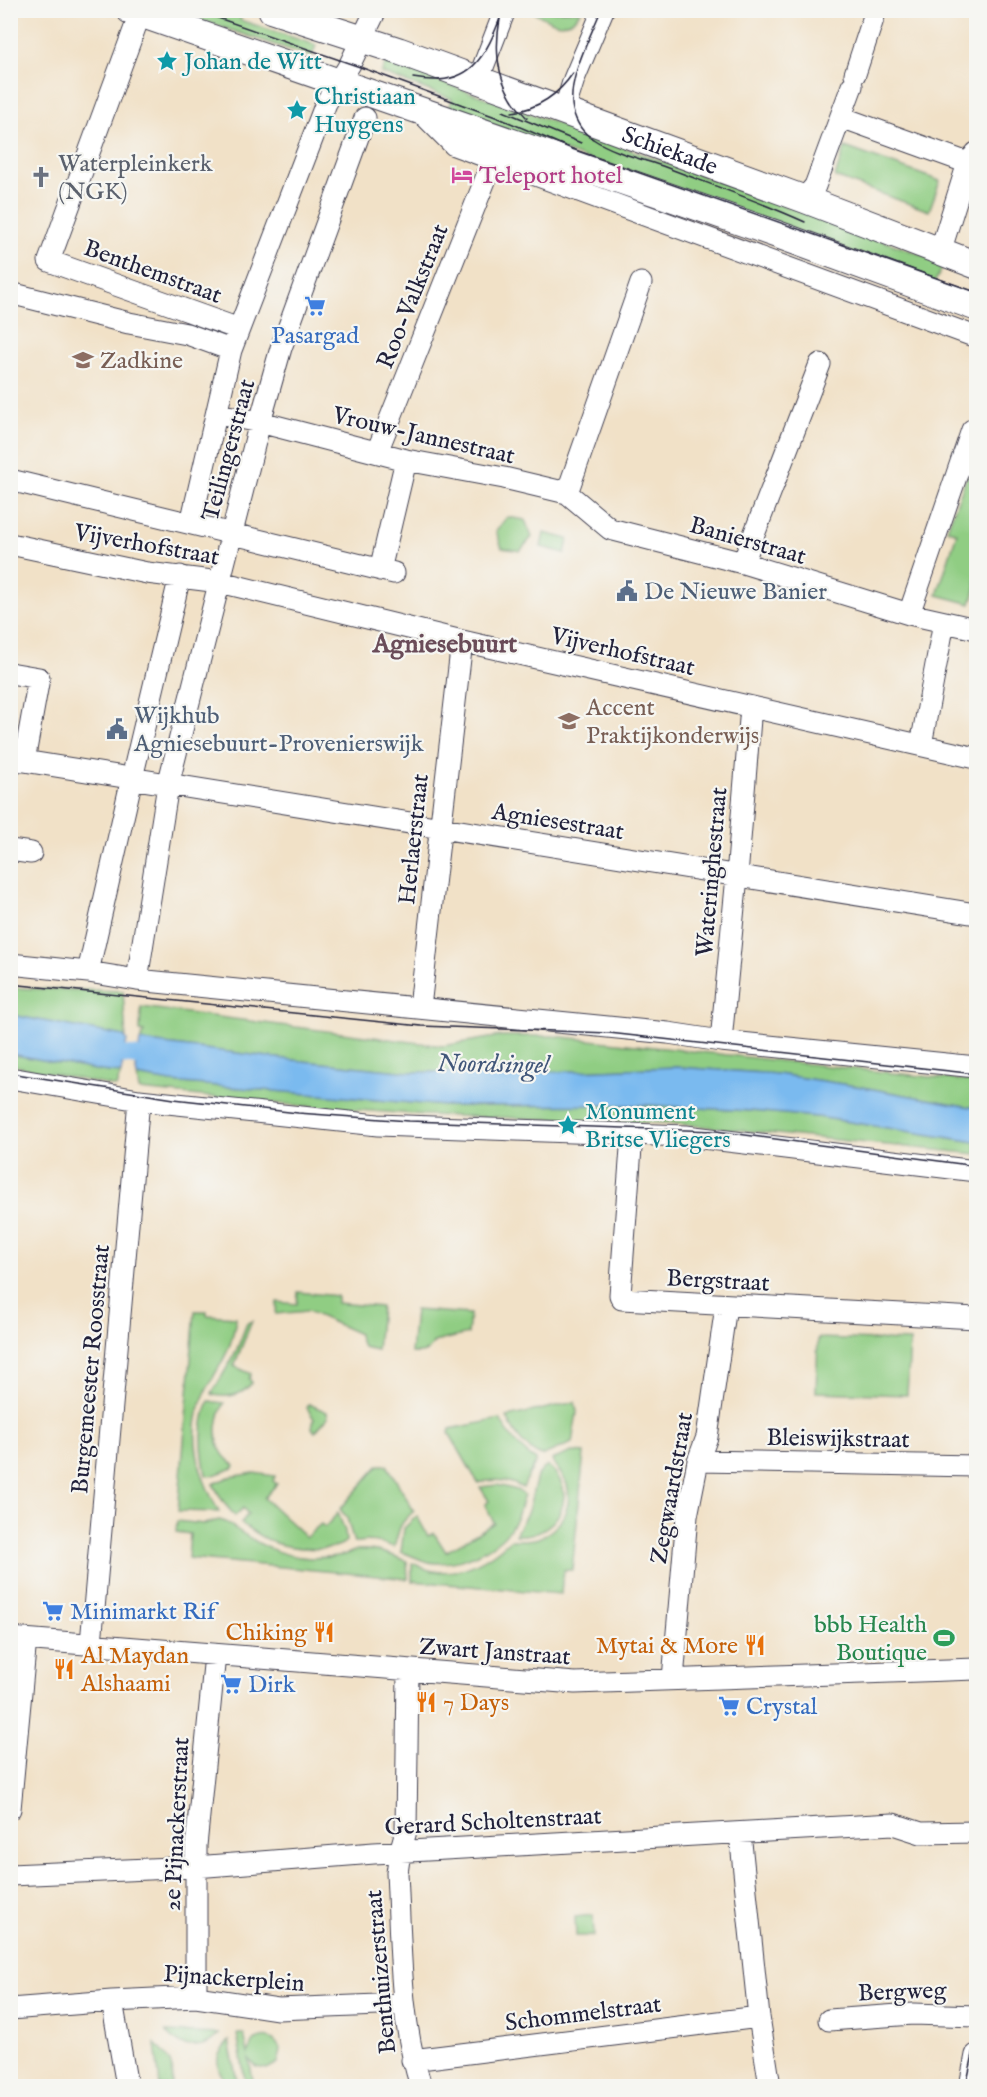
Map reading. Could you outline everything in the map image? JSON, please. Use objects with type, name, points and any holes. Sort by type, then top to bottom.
[{"type":"main road","name":"Schiekade","points":[[272,10],[369,25],[478,80],[804,199],[976,265]]},
{"type":"main road","name":"Schiekade","points":[[135,12],[776,234],[976,307]]},
{"type":"street","points":[[478,80],[505,10]]},
{"type":"street","points":[[564,111],[574,79],[603,10]]},
{"type":"street","points":[[804,199],[815,186],[854,80],[876,10]]},
{"type":"street","name":"Benthemstraat","points":[[135,12],[49,261],[240,329]]},
{"type":"street","points":[[339,83],[369,25]]},
{"type":"street","name":"Teilingerstraat","points":[[191,523],[231,350],[326,104],[339,83]]},
{"type":"street","name":"Schiekade","points":[[420,111],[454,145],[976,337]]},
{"type":"street","points":[[841,117],[972,158],[940,252]]},
{"type":"street","name":"Teilingerstraat","points":[[137,980],[168,785],[260,422],[281,348],[365,118]]},
{"type":"street","name":"Roo-Valkstraat","points":[[377,452],[494,158]]},
{"type":"street","points":[[567,493],[640,283]]},
{"type":"street","points":[[10,293],[129,323],[187,334],[231,350]]},
{"type":"street","points":[[743,563],[820,364]]},
{"type":"street","name":"Vrouw-Jannestraat","points":[[217,414],[260,422],[406,460],[504,478],[567,493],[609,529]]},
{"type":"street","points":[[909,614],[972,430]]},
{"type":"street","points":[[10,480],[387,571],[406,460]]},
{"type":"street","name":"Banierstraat","points":[[609,529],[743,563],[909,614],[976,629]]},
{"type":"street","name":"Vijverhofstraat","points":[[10,544],[147,573],[220,582],[462,641],[976,758]]},
{"type":"street","points":[[88,972],[180,576]]},
{"type":"street","points":[[921,745],[944,622]]},
{"type":"street","name":"Herlaerstraat","points":[[420,1007],[462,641]]},
{"type":"street","points":[[10,673],[39,678],[17,760]]},
{"type":"street","name":"Wateringhestraat","points":[[721,1041],[751,707]]},
{"type":"street","name":"Agniesestraat","points":[[17,760],[976,914]]},
{"type":"street","points":[[10,964],[88,972],[137,980],[420,1007],[976,1067]]},
{"type":"street","points":[[10,1078],[139,1100],[378,1125],[686,1136],[976,1171]]},
{"type":"street","name":"Burgemeester Roosstraat","points":[[91,1643],[139,1100]]},
{"type":"street","name":"Bergstraat","points":[[632,1135],[620,1296],[622,1299],[976,1318]]},
{"type":"street","name":"Zegwaardstraat","points":[[673,1679],[687,1516],[698,1461],[707,1437],[726,1306]]},
{"type":"street","name":"Bleiswijkstraat","points":[[698,1461],[976,1466]]},
{"type":"street","points":[[10,1809],[18,1639]]},
{"type":"street","name":"Zwart Janstraat","points":[[18,1639],[575,1683],[976,1669]]},
{"type":"street","name":"2e Pijnackerstraat","points":[[196,1997],[195,1867],[205,1740],[215,1655]]},
{"type":"street","name":"Benthuizerstraat","points":[[408,1671],[406,1831],[397,1873],[404,2004],[412,2060],[421,2086]]},
{"type":"street","name":"Gerard Scholtenstraat","points":[[10,1875],[195,1867],[400,1852],[893,1824],[921,1833],[976,1832]]},
{"type":"street","points":[[740,1833],[759,2017],[770,2086]]},
{"type":"street","name":"Pijnackerplein","points":[[10,2009],[196,1997],[278,2009],[404,2004]]},
{"type":"street","points":[[112,2001],[127,2086]]},
{"type":"street","name":"Bergweg","points":[[829,2019],[913,2014],[976,2016]]},
{"type":"street","name":"Schommelstraat","points":[[412,2060],[759,2017]]},
{"type":"street","points":[[970,2086],[976,2055]]},
{"type":"green space","points":[[173,11],[243,11],[240,20],[316,45],[312,57]]},
{"type":"green space","points":[[532,11],[581,11],[576,18],[564,24],[552,22]]},
{"type":"green space","points":[[386,62],[945,263],[933,285],[449,109],[452,99],[381,73]]},
{"type":"green space","points":[[845,147],[940,181],[929,211],[835,177]]},
{"type":"green space","points":[[967,476],[976,479],[976,587],[971,604],[937,595],[957,533],[947,529]]},
{"type":"green space","points":[[507,517],[525,520],[532,537],[520,551],[502,548],[496,531]]},
{"type":"green space","points":[[544,533],[568,539],[565,553],[541,547]]},
{"type":"green space","points":[[11,988],[123,991],[126,1039],[123,1036],[11,1015]]},
{"type":"green space","points":[[141,1007],[443,1046],[501,1036],[553,1036],[976,1082],[976,1108],[777,1074],[676,1067],[552,1072],[409,1072],[293,1060],[140,1041],[144,1032],[140,1031]]},
{"type":"green space","points":[[10,1054],[121,1073],[116,1087],[11,1065]]},
{"type":"green space","points":[[137,1076],[171,1082],[447,1106],[648,1105],[818,1117],[976,1142],[976,1154],[669,1123],[425,1115],[303,1106],[139,1090]]},
{"type":"green space","points":[[298,1292],[337,1296],[337,1303],[381,1307],[377,1350],[363,1347],[359,1334],[308,1311],[276,1314],[277,1302],[297,1304]]},
{"type":"green space","points":[[415,1310],[470,1314],[468,1334],[434,1342],[425,1352],[411,1353]]},
{"type":"green space","points":[[195,1311],[207,1311],[207,1315],[236,1317],[229,1347],[200,1405],[197,1421],[197,1452],[200,1467],[219,1512],[178,1511]]},
{"type":"green space","points":[[252,1321],[234,1366],[251,1374],[249,1379],[252,1382],[235,1395],[213,1395],[212,1393],[235,1354],[247,1323]]},
{"type":"green space","points":[[818,1338],[910,1341],[907,1395],[816,1392]]},
{"type":"green space","points":[[209,1401],[224,1403],[218,1420],[217,1437],[222,1453],[235,1465],[234,1468],[211,1476],[206,1475],[202,1447],[202,1428]]},
{"type":"green space","points":[[575,1402],[577,1412],[572,1443],[541,1456],[520,1440],[507,1417]]},
{"type":"green space","points":[[309,1404],[327,1412],[328,1417],[315,1432],[312,1428],[314,1419],[307,1408]]},
{"type":"green space","points":[[500,1419],[515,1442],[536,1460],[523,1488],[501,1480],[478,1483],[449,1433],[450,1429]]},
{"type":"green space","points":[[572,1452],[584,1453],[572,1570],[563,1570],[561,1594],[412,1581],[412,1563],[434,1571],[455,1571],[485,1559],[510,1540],[535,1539],[553,1529],[563,1517],[568,1493],[566,1481],[552,1460]]},
{"type":"green space","points":[[379,1465],[387,1465],[414,1511],[402,1524],[394,1547],[364,1541],[354,1543],[347,1518],[340,1509]]},
{"type":"green space","points":[[547,1465],[557,1476],[563,1488],[564,1500],[560,1511],[543,1529],[531,1534],[516,1535],[528,1511],[537,1476]]},
{"type":"green space","points":[[254,1473],[275,1476],[273,1481],[277,1484],[264,1498],[306,1537],[321,1524],[325,1527],[338,1513],[346,1541],[340,1545],[322,1549],[289,1546],[264,1538],[241,1523],[248,1514],[243,1508],[235,1516],[213,1484],[229,1477]]},
{"type":"green space","points":[[497,1485],[517,1490],[524,1495],[515,1521],[501,1539],[491,1546],[470,1557],[447,1563],[427,1562],[401,1552],[404,1528],[417,1516],[428,1536],[434,1533],[446,1552],[494,1523],[485,1505],[489,1501],[480,1487]]},
{"type":"green space","points":[[219,1520],[265,1546],[299,1557],[332,1557],[357,1550],[389,1554],[407,1561],[408,1579],[188,1558],[190,1534],[176,1532],[177,1521],[204,1524]]},
{"type":"green space","points":[[593,1915],[594,1936],[576,1936],[575,1917]]},
{"type":"green space","points":[[166,2032],[219,2034],[207,2043],[192,2046],[178,2042]]},
{"type":"green space","points":[[237,2034],[244,2034],[248,2053],[254,2041],[263,2038],[273,2040],[281,2051],[278,2063],[267,2069],[256,2067],[249,2059],[254,2086],[246,2086]]},
{"type":"green space","points":[[229,2041],[238,2086],[225,2080],[218,2067],[218,2057]]},
{"type":"green space","points":[[155,2044],[164,2053],[172,2068],[171,2086],[160,2086]]},
{"type":"water","points":[[11,1015],[124,1036],[127,1040],[121,1073],[11,1054]]},
{"type":"water","points":[[140,1041],[409,1072],[552,1072],[676,1067],[777,1074],[976,1108],[976,1142],[818,1117],[751,1111],[648,1105],[447,1106],[171,1082],[137,1076]]},
{"type":"waterway","name":"Noordsingel","points":[[101,1052],[160,1060]]},
{"type":"tram line","points":[[195,10],[360,67],[501,119],[572,149],[976,292]]},
{"type":"tram line","points":[[413,78],[449,79],[473,66],[490,42],[503,10]]},
{"type":"tram line","points":[[546,10],[566,14],[576,14],[586,10]]},
{"type":"tram line","points":[[601,10],[580,60],[573,86],[573,110],[586,134],[619,152],[735,193],[805,222]]},
{"type":"tram line","points":[[500,19],[497,47],[500,72],[510,96],[527,118]]},
{"type":"tram line","points":[[512,112],[531,108],[547,99],[561,88],[573,73]]},
{"type":"tram line","points":[[503,111],[581,143]]},
{"type":"tram line","points":[[10,984],[421,1026],[609,1033],[976,1074]]},
{"type":"tram line","points":[[10,1073],[174,1099],[298,1113],[409,1121],[716,1131],[976,1166]]},
{"type":"tram line","points":[[966,2086],[976,2041]]},
{"type":"place","name":"Johan de Witt","points":[[167,61]]},
{"type":"place","name":"Christiaan Huygens","points":[[297,110]]},
{"type":"place","name":"Teleport hotel","points":[[462,175]]},
{"type":"place","name":"Waterpleinkerk (NGK)","points":[[41,177]]},
{"type":"place","name":"Pasargad","points":[[315,306]]},
{"type":"place","name":"Zadkine","points":[[83,360]]},
{"type":"place","name":"De Nieuwe Banier","points":[[627,591]]},
{"type":"place","name":"Accent Praktijkonderwijs","points":[[569,721]]},
{"type":"place","name":"Wijkhub Agniesebuurt-Provenierswijk","points":[[117,729]]},
{"type":"place","name":"Monument Britse Vliegers","points":[[568,1125]]},
{"type":"place","name":"Minimarkt Rif","points":[[53,1611]]},
{"type":"place","name":"Chiking","points":[[324,1632]]},
{"type":"place","name":"bbb Health Boutique","points":[[944,1638]]},
{"type":"place","name":"Mytai & More","points":[[755,1645]]},
{"type":"place","name":"Al Maydan Alshaami","points":[[64,1669]]},
{"type":"place","name":"Dirk","points":[[231,1684]]},
{"type":"place","name":"7 Days","points":[[426,1702]]},
{"type":"place","name":"Crystal","points":[[729,1706]]},
{"type":"district","name":"Agniesebuurt","points":[[445,643]]}]
